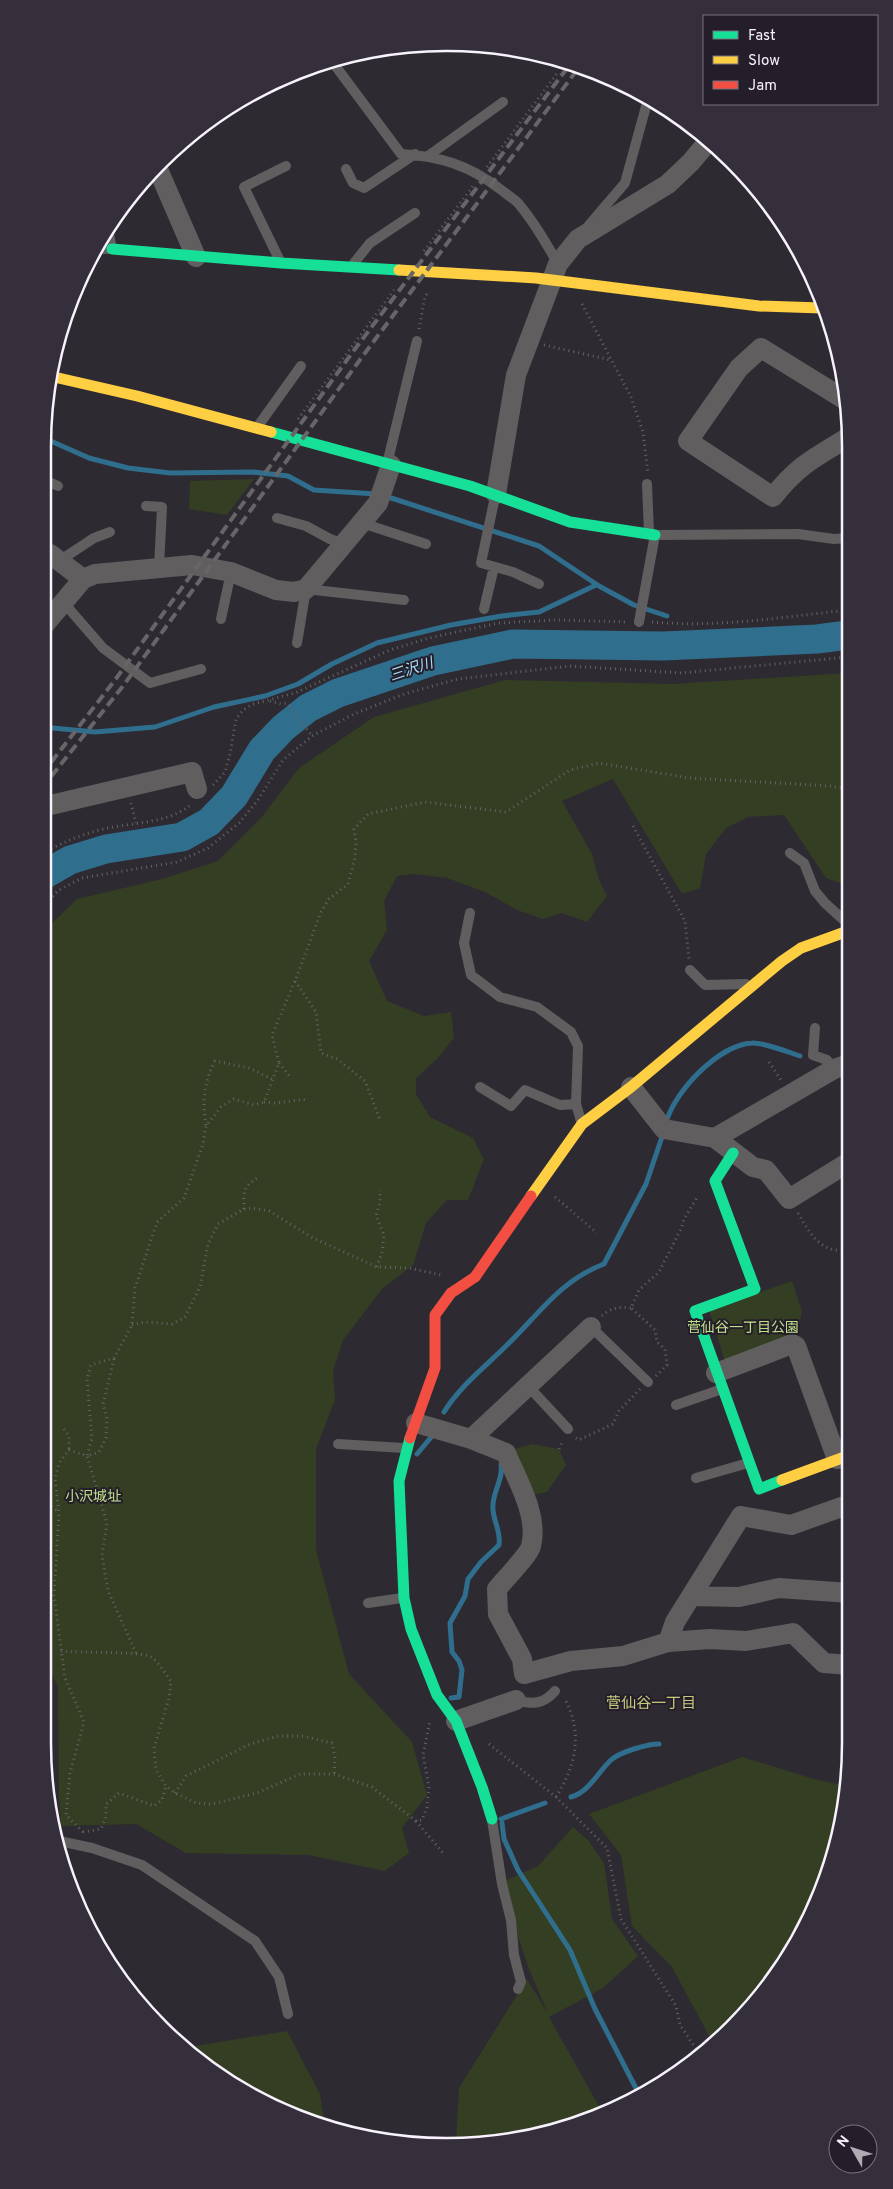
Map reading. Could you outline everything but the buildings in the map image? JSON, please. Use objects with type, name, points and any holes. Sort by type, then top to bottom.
[{"type":"street","points":[[496,494],[516,375],[555,272],[578,240],[668,184],[691,162],[704,146]]},
{"type":"street","points":[[160,174],[196,257]]},
{"type":"street","points":[[112,249],[281,263],[536,278],[555,272],[575,283],[759,306],[817,308]]},
{"type":"street","points":[[838,396],[761,348],[739,368],[688,441],[773,497],[784,482],[802,465],[842,441]]},
{"type":"street","points":[[58,378],[137,396],[496,494],[570,522],[652,535]]},
{"type":"street","points":[[51,618],[83,579],[95,574],[192,565],[231,572],[276,590],[294,592],[306,589],[362,523],[380,496],[389,465]]},
{"type":"street","points":[[51,557],[83,579]]},
{"type":"street","points":[[51,805],[192,772],[197,789]]},
{"type":"street","points":[[492,1818],[456,1721],[437,1695],[411,1629],[404,1598],[399,1481],[406,1448],[435,1368],[435,1315],[451,1293],[475,1278],[582,1124],[782,961],[801,948],[842,933]]},
{"type":"street","points":[[715,1138],[789,1094],[841,1067]]},
{"type":"street","points":[[631,1086],[664,1129],[715,1138],[753,1167],[766,1170],[789,1199],[842,1166]]},
{"type":"street","points":[[733,1153],[715,1181],[755,1289],[695,1312],[719,1381],[758,1489],[842,1458]]},
{"type":"street","points":[[471,1439],[591,1327]]},
{"type":"street","points":[[719,1381],[792,1344],[796,1346],[842,1452]]},
{"type":"street","points":[[416,1423],[471,1439],[506,1453],[527,1503],[533,1528],[531,1548],[497,1589],[498,1614],[522,1659],[524,1674],[571,1662],[623,1656],[668,1642],[710,1639],[746,1641],[793,1633],[824,1663],[842,1664]]},
{"type":"street","points":[[668,1642],[675,1622],[741,1516],[791,1525],[842,1507]]},
{"type":"street","points":[[691,1596],[739,1597],[779,1588],[842,1592]]},
{"type":"street","points":[[456,1721],[516,1700]]},
{"type":"lane","points":[[336,67],[400,154],[428,156],[467,167],[517,202],[536,227],[555,272]]},
{"type":"lane","points":[[428,156],[503,102]]},
{"type":"lane","points":[[578,240],[625,182],[646,105]]},
{"type":"lane","points":[[346,169],[353,183],[364,188],[415,154]]},
{"type":"lane","points":[[281,263],[244,187],[286,166]]},
{"type":"lane","points":[[352,266],[370,243],[415,212]]},
{"type":"lane","points":[[104,249],[112,249],[110,239]]},
{"type":"lane","points":[[389,465],[417,341]]},
{"type":"lane","points":[[256,428],[302,366]]},
{"type":"lane","points":[[51,483],[58,486]]},
{"type":"lane","points":[[639,622],[652,535],[647,484]]},
{"type":"lane","points":[[496,494],[481,563],[513,572],[539,584]]},
{"type":"lane","points":[[146,506],[162,507],[159,567]]},
{"type":"lane","points":[[277,518],[306,526],[330,540],[344,544]]},
{"type":"lane","points":[[362,523],[426,544]]},
{"type":"lane","points":[[51,556],[110,532]]},
{"type":"lane","points":[[652,535],[798,534],[834,540],[842,539]]},
{"type":"lane","points":[[484,609],[494,567]]},
{"type":"lane","points":[[221,619],[231,572]]},
{"type":"lane","points":[[297,643],[306,589],[404,600]]},
{"type":"lane","points":[[64,603],[103,648],[150,683],[201,669]]},
{"type":"lane","points":[[790,853],[804,862],[815,891],[824,903],[842,919]]},
{"type":"lane","points":[[470,914],[464,943],[471,975],[500,997],[537,1007],[571,1032],[578,1046],[576,1104],[582,1124]]},
{"type":"lane","points":[[690,970],[705,985],[755,984]]},
{"type":"lane","points":[[816,1028],[813,1056],[841,1067]]},
{"type":"lane","points":[[480,1087],[511,1106],[525,1090],[560,1105],[576,1104]]},
{"type":"lane","points":[[591,1327],[648,1382]]},
{"type":"lane","points":[[676,1405],[719,1381]]},
{"type":"lane","points":[[528,1386],[568,1430]]},
{"type":"lane","points":[[338,1444],[406,1448]]},
{"type":"lane","points":[[696,1478],[749,1462]]},
{"type":"lane","points":[[368,1603],[404,1598]]},
{"type":"lane","points":[[516,1700],[530,1704],[548,1699],[555,1691]]},
{"type":"lane","points":[[492,1818],[502,1884],[511,1920],[514,1955],[521,1982],[518,1989]]},
{"type":"lane","points":[[64,1842],[92,1848],[142,1866],[255,1941],[279,1977],[288,2014]]},
{"type":"path","points":[[417,341],[425,297],[439,272]]},
{"type":"path","points":[[575,283],[576,294],[631,397],[643,432],[647,484]]},
{"type":"path","points":[[529,342],[611,360]]},
{"type":"path","points":[[312,736],[288,703],[281,704],[270,700],[312,686],[390,650],[428,638],[498,623],[556,620],[673,624],[742,622],[842,611]]},
{"type":"path","points":[[51,898],[60,890],[82,878],[177,862],[208,848],[239,823],[258,800],[283,760],[312,736],[354,714],[404,694],[458,679],[570,666],[681,672],[842,658]]},
{"type":"path","points":[[291,1078],[279,1063],[272,1035],[295,981],[320,912],[329,899],[348,884],[355,858],[354,829],[368,814],[426,802],[506,812],[570,770],[599,763],[689,778],[842,788]]},
{"type":"path","points":[[633,826],[685,921],[690,970]]},
{"type":"path","points":[[295,981],[316,1012],[321,1053],[337,1059],[364,1081],[380,1120]]},
{"type":"path","points":[[69,1450],[87,1456],[99,1452],[106,1438],[107,1419],[103,1404],[114,1358],[132,1325],[136,1288],[157,1222],[184,1198],[203,1144],[206,1126],[203,1108],[207,1075],[215,1061],[249,1068],[274,1080]]},
{"type":"path","points":[[769,1062],[789,1094]]},
{"type":"path","points":[[264,1102],[279,1063]]},
{"type":"path","points":[[206,1126],[221,1107],[234,1099],[254,1105],[264,1102],[274,1103],[308,1099]]},
{"type":"path","points":[[244,1209],[244,1190],[249,1183],[259,1177]]},
{"type":"path","points":[[631,1308],[639,1290],[659,1272],[694,1200],[704,1188],[715,1181]]},
{"type":"path","points":[[541,1185],[598,1233]]},
{"type":"path","points":[[377,1267],[382,1252],[384,1235],[376,1216],[380,1203],[380,1190]]},
{"type":"path","points":[[789,1199],[806,1227],[824,1247],[836,1252],[842,1251]]},
{"type":"path","points":[[132,1325],[146,1322],[172,1324],[185,1317],[200,1287],[208,1244],[218,1224],[244,1209],[251,1208],[269,1211],[313,1238],[377,1267],[409,1268],[446,1276],[457,1288]]},
{"type":"path","points":[[559,1449],[568,1430],[579,1440],[613,1424],[619,1411],[627,1401],[667,1365],[665,1349],[657,1342],[655,1330],[631,1308],[619,1307],[607,1311],[591,1327]]},
{"type":"path","points":[[114,1358],[91,1365],[87,1379],[92,1438],[87,1456],[107,1523],[102,1556],[109,1593],[136,1653]]},
{"type":"path","points":[[64,1429],[69,1436],[69,1450],[59,1463],[55,1479],[59,1512],[54,1595],[65,1678],[84,1722],[70,1773],[66,1815],[83,1832]]},
{"type":"path","points":[[51,1508],[59,1512]]},
{"type":"path","points":[[61,1652],[136,1653],[150,1656],[171,1681],[170,1698],[154,1748],[156,1770],[166,1786],[175,1793],[196,1803],[212,1804],[257,1792],[300,1774],[334,1774],[372,1787],[416,1821],[442,1853]]},
{"type":"path","points":[[555,1691],[565,1699],[572,1711],[575,1730],[575,1756],[567,1778],[556,1797]]},
{"type":"path","points":[[416,1821],[422,1820],[427,1807],[429,1788],[423,1755],[427,1729],[432,1715],[442,1700]]},
{"type":"path","points":[[175,1793],[186,1776],[250,1744],[279,1736],[302,1736],[332,1743],[335,1758],[334,1774]]},
{"type":"path","points":[[484,1740],[556,1797],[607,1848],[621,1920],[676,2006],[680,2025],[696,2049]]},
{"type":"path","points":[[83,1832],[101,1829],[106,1817],[106,1804],[119,1794],[154,1806],[162,1800],[166,1786]]},
{"type":"path","points":[[79,1846],[83,1832]]},
{"type":"green space","points":[[254,479],[227,515],[189,509],[190,481]]},
{"type":"green space","name":"小沢城址","points":[[842,673],[842,884],[826,878],[784,815],[748,817],[726,828],[706,854],[700,888],[682,894],[613,779],[562,801],[592,854],[599,880],[607,896],[587,922],[562,913],[543,919],[517,910],[485,892],[447,878],[414,874],[397,876],[384,901],[387,930],[369,961],[387,1001],[424,1016],[451,1012],[454,1038],[437,1059],[416,1078],[416,1094],[430,1117],[473,1138],[484,1159],[468,1200],[447,1200],[426,1223],[413,1265],[382,1289],[343,1340],[333,1371],[335,1400],[316,1449],[316,1550],[349,1674],[412,1742],[427,1795],[402,1828],[409,1853],[385,1871],[308,1855],[186,1853],[136,1824],[61,1826],[58,1687],[51,1673],[51,924],[77,899],[162,879],[218,861],[261,818],[299,768],[374,717],[505,680],[672,684]]},
{"type":"green space","name":"菅仙谷一丁目公園","points":[[792,1281],[802,1311],[797,1336],[725,1362],[709,1310]]},
{"type":"green space","points":[[532,1444],[559,1449],[566,1465],[547,1492],[530,1495],[515,1449]]},
{"type":"green space","points":[[742,1757],[814,1779],[839,1784],[834,1820],[821,1870],[801,1917],[789,1940],[760,1983],[744,2003],[710,2037],[672,1967],[632,1926],[621,1855],[589,1814]]},
{"type":"green space","points":[[573,1827],[588,1840],[604,1863],[612,1919],[638,1956],[603,1988],[549,2017],[599,2107],[574,2117],[524,2130],[456,2138],[459,2088],[527,1979],[548,2014],[518,1937],[506,1880],[538,1866]]},
{"type":"green space","points":[[287,2031],[320,2094],[324,2118],[295,2108],[249,2085],[194,2046]]},
{"type":"waterway","points":[[51,441],[89,458],[128,468],[170,473],[253,472],[288,476],[314,490],[376,494]]},
{"type":"waterway","points":[[385,496],[539,546],[599,586],[634,605],[667,616]]},
{"type":"waterway","points":[[51,728],[95,732],[155,727],[214,707],[265,696],[298,684],[332,664],[377,643],[451,625],[539,612],[596,585]]},
{"type":"waterway","name":"三沢川","points":[[51,871],[70,860],[106,849],[182,837],[209,822],[234,796],[262,750],[283,728],[308,708],[338,693],[433,661],[513,644],[663,646],[817,639],[842,636]]},
{"type":"waterway","points":[[666,1123],[678,1098],[688,1085],[699,1072],[725,1052],[739,1046],[757,1043],[800,1056]]},
{"type":"waterway","points":[[444,1412],[465,1385],[551,1299],[575,1279],[604,1264],[646,1184],[663,1134]]},
{"type":"waterway","points":[[417,1454],[433,1435]]},
{"type":"waterway","points":[[451,1698],[459,1697],[462,1670],[459,1661],[452,1652],[450,1623],[465,1596],[468,1579],[481,1562],[499,1545],[493,1504],[501,1476],[501,1464]]},
{"type":"waterway","points":[[571,1797],[583,1791],[615,1757],[634,1749],[659,1744]]},
{"type":"waterway","points":[[501,1819],[545,1803]]},
{"type":"waterway","points":[[502,1823],[504,1839],[518,1870],[570,1950],[595,2009],[636,2089]]},
{"type":"railway","points":[[51,762],[115,680],[352,353],[566,70]]},
{"type":"railway","points":[[51,777],[123,686],[362,357],[575,72]]},
{"type":"traffic: fast","points":[[112,249],[281,263],[399,270]]},
{"type":"traffic: fast","points":[[271,432],[470,486],[570,522],[655,535]]},
{"type":"traffic: fast","points":[[733,1153],[715,1181],[755,1289],[695,1311],[759,1489],[782,1480]]},
{"type":"traffic: fast","points":[[410,1438],[399,1481],[404,1598],[411,1629],[437,1695],[456,1721],[482,1787],[492,1819]]},
{"type":"traffic: slow","points":[[399,270],[536,278],[759,306],[817,308]]},
{"type":"traffic: slow","points":[[58,378],[137,396],[271,432]]},
{"type":"traffic: slow","points":[[531,1196],[582,1124],[631,1087],[782,961],[801,948],[842,933]]},
{"type":"traffic: slow","points":[[782,1480],[842,1458]]},
{"type":"traffic: jam","points":[[410,1438],[435,1368],[435,1315],[451,1293],[475,1277],[531,1196]]},
{"type":"district","name":"菅仙谷一丁目","points":[[651,1703]]}]
